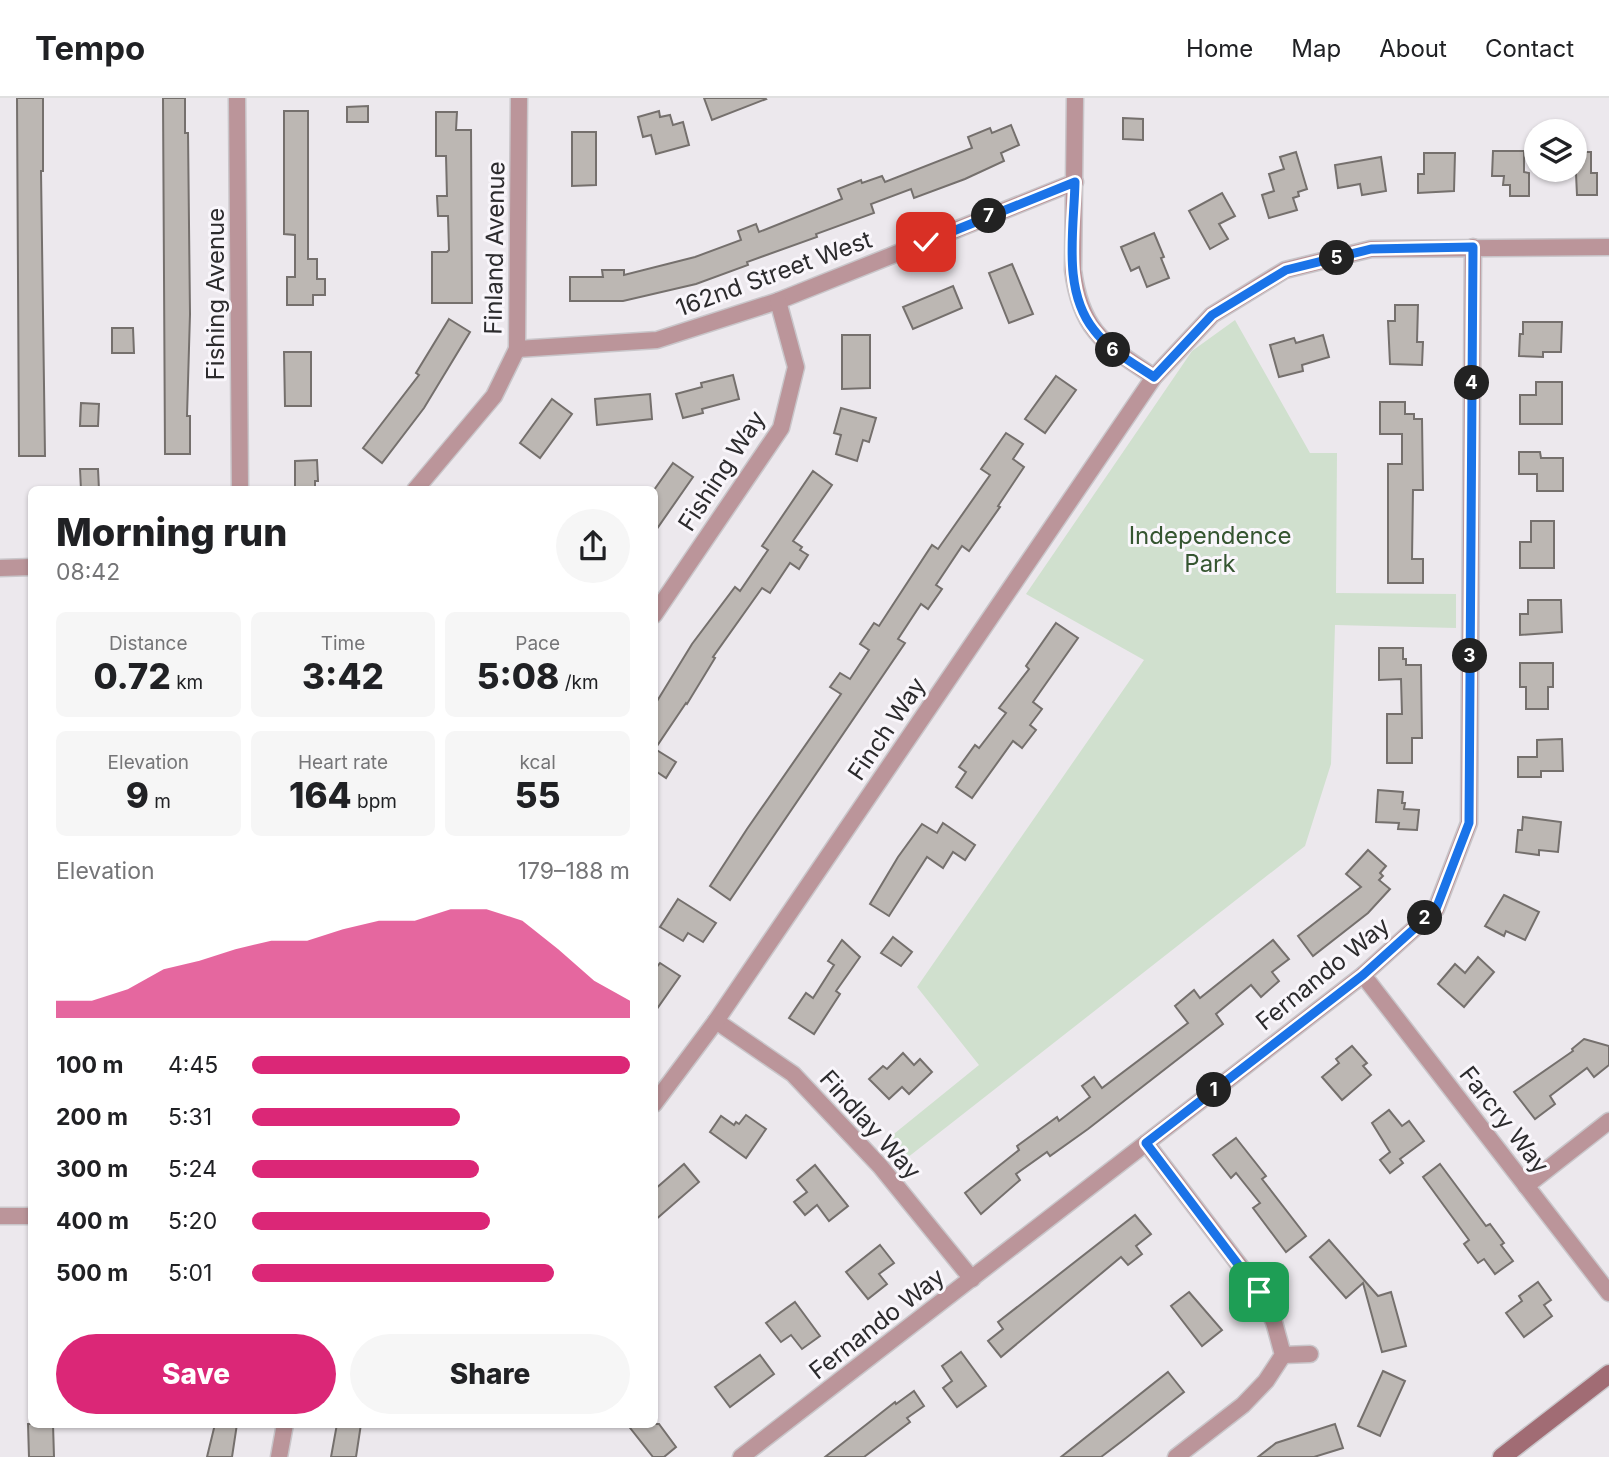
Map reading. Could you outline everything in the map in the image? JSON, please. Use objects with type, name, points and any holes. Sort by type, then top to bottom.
[{"type":"street","name":"Fishing Avenue","points":[[237,98],[240,486]]},
{"type":"street","name":"Finland Avenue","points":[[418,486],[494,396],[517,348],[519,98]]},
{"type":"street","points":[[1075,98],[1073,270],[1076,293],[1083,314],[1094,331],[1112,348],[1154,377],[1212,315],[1286,270],[1371,249],[1609,247]]},
{"type":"street","name":"162nd Street West","points":[[517,348],[657,340],[778,302],[1075,182]]},
{"type":"street","name":"Fernando Way","points":[[741,1457],[1363,975],[1436,909],[1469,823],[1473,247]]},
{"type":"street","name":"Fishing Way","points":[[658,609],[781,428],[796,367],[778,302]]},
{"type":"street","name":"Finch Way","points":[[658,1099],[716,1021],[1154,377]]},
{"type":"street","points":[[0,568],[28,567]]},
{"type":"street","name":"Farcry Way","points":[[1363,975],[1609,1293]]},
{"type":"street","name":"Findlay Way","points":[[716,1021],[793,1074],[880,1166],[972,1279]]},
{"type":"street","points":[[1526,1186],[1609,1121]]},
{"type":"street","points":[[1146,1143],[1259,1292],[1274,1321],[1283,1354],[1266,1381],[1243,1405],[1176,1457]]},
{"type":"street","points":[[0,1216],[28,1216]]},
{"type":"street","points":[[1283,1354],[1310,1354]]},
{"type":"street","points":[[1502,1457],[1609,1374]]},
{"type":"street","points":[[279,1457],[284,1428]]},
{"type":"green space","name":"Independence Park","points":[[1235,320],[1310,453],[1337,453],[1336,593],[1456,594],[1456,628],[1335,625],[1331,764],[1305,846],[898,1165],[879,1146],[979,1065],[917,987],[1144,660],[1026,594],[1192,351]]},
{"type":"building","points":[[17,98],[43,98],[41,171],[45,456],[19,456]]},
{"type":"building","points":[[163,98],[185,98],[185,133],[188,133],[190,314],[187,416],[190,416],[190,454],[165,454]]},
{"type":"building","points":[[704,98],[765,98],[766,99],[712,120]]},
{"type":"building","points":[[368,106],[368,122],[347,122],[347,107]]},
{"type":"building","points":[[284,111],[308,111],[308,259],[317,259],[317,279],[325,279],[325,295],[313,295],[313,305],[287,305],[287,277],[295,277],[295,235],[284,234]]},
{"type":"building","points":[[659,111],[660,117],[670,115],[673,125],[683,122],[689,145],[656,154],[651,135],[643,137],[638,117]]},
{"type":"building","points":[[436,112],[457,112],[456,130],[471,130],[472,303],[432,303],[432,252],[449,250],[448,216],[438,216],[437,196],[447,196],[446,156],[436,156]]},
{"type":"building","points":[[1123,118],[1143,119],[1143,140],[1123,139]]},
{"type":"building","points":[[1011,125],[1019,145],[1001,153],[1004,161],[965,179],[914,198],[911,189],[871,204],[874,213],[696,284],[623,301],[570,301],[570,277],[603,277],[602,270],[624,270],[624,275],[695,257],[741,240],[738,231],[756,224],[759,232],[842,199],[838,189],[861,180],[862,183],[882,176],[885,182],[972,148],[968,137],[990,128],[992,133]]},
{"type":"building","points":[[572,132],[596,132],[596,185],[572,186]]},
{"type":"building","points":[[1493,151],[1524,151],[1524,182],[1529,182],[1529,196],[1510,196],[1510,185],[1503,185],[1504,176],[1492,176]]},
{"type":"building","points":[[1296,152],[1307,189],[1298,192],[1299,196],[1293,198],[1297,210],[1269,218],[1262,195],[1274,191],[1269,174],[1284,169],[1280,157]]},
{"type":"building","points":[[1587,152],[1591,152],[1591,173],[1597,173],[1597,195],[1577,195],[1576,182],[1587,182]]},
{"type":"building","points":[[1424,153],[1455,153],[1454,191],[1418,193],[1418,174],[1424,174]]},
{"type":"building","points":[[1381,157],[1386,191],[1362,195],[1360,184],[1338,188],[1335,165]]},
{"type":"building","points":[[1222,193],[1235,216],[1219,224],[1228,239],[1210,249],[1189,211]]},
{"type":"building","points":[[1154,233],[1169,278],[1147,287],[1139,267],[1131,271],[1121,247]]},
{"type":"building","points":[[1012,264],[1033,314],[1009,323],[989,273]]},
{"type":"building","points":[[953,286],[962,308],[913,329],[903,307]]},
{"type":"building","points":[[1395,305],[1418,305],[1417,342],[1423,342],[1422,365],[1390,364],[1388,321],[1395,321]]},
{"type":"building","points":[[449,319],[470,332],[424,408],[382,463],[363,448],[419,375],[416,373]]},
{"type":"building","points":[[1523,322],[1562,322],[1561,352],[1543,352],[1543,357],[1519,356]]},
{"type":"building","points":[[112,328],[133,328],[134,353],[112,353]]},
{"type":"building","points":[[842,335],[870,335],[870,388],[842,389]]},
{"type":"building","points":[[1323,335],[1329,357],[1302,365],[1303,371],[1279,377],[1270,345],[1294,338],[1296,343]]},
{"type":"building","points":[[284,352],[311,352],[311,406],[285,406]]},
{"type":"building","points":[[733,375],[739,399],[702,409],[703,413],[683,418],[676,394],[702,387],[701,383]]},
{"type":"building","points":[[1056,376],[1076,390],[1045,433],[1025,419]]},
{"type":"building","points":[[1536,382],[1562,382],[1562,424],[1520,424],[1520,395],[1536,395]]},
{"type":"building","points":[[650,394],[652,419],[597,425],[595,399]]},
{"type":"building","points":[[552,399],[572,414],[540,458],[520,443]]},
{"type":"building","points":[[1380,402],[1405,402],[1405,414],[1414,414],[1414,419],[1422,419],[1423,490],[1413,490],[1412,559],[1423,559],[1423,583],[1388,583],[1388,464],[1402,464],[1402,434],[1380,434]]},
{"type":"building","points":[[81,403],[99,404],[98,426],[80,426]]},
{"type":"building","points":[[841,408],[876,418],[869,442],[863,440],[857,461],[836,454],[841,435],[834,433]]},
{"type":"building","points":[[1006,433],[1023,444],[1013,459],[1024,467],[969,551],[962,546],[936,585],[942,589],[928,609],[921,604],[898,639],[905,643],[730,900],[710,886],[841,694],[830,687],[840,673],[850,679],[869,650],[860,644],[874,623],[879,626],[932,545],[938,549],[990,475],[981,469]]},
{"type":"building","points":[[1519,452],[1540,452],[1541,458],[1563,458],[1563,491],[1537,491],[1537,474],[1519,474]]},
{"type":"building","points":[[317,460],[318,481],[315,481],[315,486],[295,486],[295,461]]},
{"type":"building","points":[[673,463],[693,477],[658,527],[658,486]]},
{"type":"building","points":[[80,469],[98,469],[99,486],[81,486]]},
{"type":"building","points":[[813,471],[832,485],[793,541],[808,555],[799,569],[790,563],[770,593],[762,588],[713,657],[715,658],[687,704],[658,745],[658,699],[692,644],[735,587],[740,591],[768,550],[762,546]]},
{"type":"building","points":[[1531,521],[1554,521],[1554,568],[1520,568],[1520,542],[1531,542]]},
{"type":"building","points":[[1528,600],[1561,600],[1562,632],[1520,635],[1520,614],[1528,614]]},
{"type":"building","points":[[1056,623],[1078,638],[1033,702],[1042,709],[1030,725],[1036,730],[1022,748],[1013,741],[972,798],[956,787],[966,772],[959,767],[975,745],[979,748],[1006,713],[999,708],[1029,669],[1026,666]]},
{"type":"building","points":[[1379,648],[1403,648],[1406,665],[1421,665],[1422,738],[1412,738],[1412,763],[1387,763],[1387,714],[1402,714],[1401,679],[1379,680]]},
{"type":"building","points":[[1520,663],[1553,663],[1553,687],[1548,687],[1548,709],[1526,709],[1526,687],[1520,687]]},
{"type":"building","points":[[1562,739],[1563,771],[1541,771],[1541,777],[1518,777],[1518,757],[1537,757],[1537,740]]},
{"type":"building","points":[[658,751],[676,762],[666,778],[658,773]]},
{"type":"building","points":[[1378,790],[1403,792],[1404,809],[1419,810],[1417,830],[1398,829],[1399,823],[1376,822]]},
{"type":"building","points":[[1523,817],[1561,822],[1558,852],[1539,850],[1539,855],[1516,852],[1518,830],[1522,830]]},
{"type":"building","points":[[943,823],[975,845],[965,860],[953,852],[943,868],[927,857],[889,916],[870,904],[898,857],[922,824],[937,833]]},
{"type":"building","points":[[1368,850],[1386,866],[1380,873],[1383,876],[1379,880],[1390,889],[1368,913],[1313,956],[1298,936],[1361,887],[1346,874]]},
{"type":"building","points":[[1504,895],[1539,912],[1525,940],[1506,931],[1504,936],[1485,926]]},
{"type":"building","points":[[678,899],[716,923],[703,942],[688,933],[683,941],[660,927]]},
{"type":"building","points":[[893,937],[912,952],[901,966],[881,953]]},
{"type":"building","points":[[842,940],[860,957],[836,991],[840,994],[814,1034],[789,1018],[806,993],[813,998],[834,965],[828,961]]},
{"type":"building","points":[[1273,940],[1289,959],[1272,972],[1279,981],[1261,997],[1251,985],[1216,1014],[1223,1024],[1088,1129],[1050,1156],[1047,1152],[1016,1174],[1020,1180],[981,1214],[965,1193],[1019,1150],[1017,1146],[1057,1117],[1059,1121],[1090,1097],[1082,1086],[1094,1077],[1102,1088],[1188,1023],[1175,1006],[1194,990],[1200,998]]},
{"type":"building","points":[[1478,957],[1494,972],[1464,1007],[1438,984],[1455,964],[1465,973]]},
{"type":"building","points":[[660,963],[680,976],[658,1007]]},
{"type":"building","points":[[1584,1039],[1609,1046],[1609,1065],[1594,1077],[1587,1068],[1550,1096],[1555,1104],[1535,1119],[1514,1092],[1573,1051]]},
{"type":"building","points":[[1352,1046],[1367,1063],[1363,1066],[1371,1075],[1342,1100],[1322,1077],[1339,1063],[1336,1059]]},
{"type":"building","points":[[903,1053],[914,1065],[920,1059],[932,1072],[909,1094],[902,1087],[889,1099],[869,1079],[883,1066],[887,1069]]},
{"type":"building","points":[[1389,1110],[1402,1126],[1409,1121],[1424,1141],[1400,1159],[1403,1163],[1390,1173],[1380,1160],[1390,1152],[1372,1123]]},
{"type":"building","points":[[746,1115],[766,1129],[746,1158],[710,1132],[721,1116],[734,1125],[736,1122],[739,1124]]},
{"type":"building","points":[[1236,1138],[1266,1176],[1262,1179],[1306,1236],[1286,1252],[1253,1208],[1260,1203],[1236,1173],[1231,1178],[1213,1155]]},
{"type":"building","points":[[684,1164],[699,1182],[658,1218],[658,1187]]},
{"type":"building","points":[[1440,1164],[1486,1226],[1490,1224],[1513,1261],[1495,1274],[1484,1259],[1478,1263],[1464,1244],[1469,1240],[1423,1177]]},
{"type":"building","points":[[815,1165],[848,1206],[829,1221],[817,1205],[805,1215],[794,1202],[807,1192],[797,1180]]},
{"type":"building","points":[[1135,1215],[1151,1234],[1136,1246],[1142,1254],[1128,1265],[1121,1257],[1001,1357],[988,1341],[1003,1329],[998,1322]]},
{"type":"building","points":[[1329,1240],[1378,1296],[1391,1292],[1406,1346],[1382,1352],[1363,1283],[1346,1298],[1310,1257]]},
{"type":"building","points":[[880,1245],[894,1263],[879,1274],[887,1284],[868,1299],[846,1272]]},
{"type":"building","points":[[1538,1282],[1551,1300],[1544,1305],[1552,1316],[1524,1337],[1506,1313],[1522,1301],[1519,1296]]},
{"type":"building","points":[[1189,1292],[1222,1330],[1202,1346],[1171,1306]]},
{"type":"building","points":[[795,1302],[820,1336],[802,1349],[791,1335],[781,1342],[766,1323]]},
{"type":"building","points":[[961,1352],[986,1386],[957,1407],[943,1388],[952,1381],[942,1366]]},
{"type":"building","points":[[760,1355],[774,1374],[730,1407],[715,1387]]},
{"type":"building","points":[[1383,1371],[1405,1381],[1380,1436],[1358,1426]]},
{"type":"building","points":[[1168,1372],[1184,1392],[1101,1457],[1061,1457]]},
{"type":"building","points":[[914,1391],[924,1406],[907,1418],[910,1422],[864,1457],[825,1457],[895,1402],[896,1404]]},
{"type":"building","points":[[659,1424],[676,1447],[664,1457],[653,1457],[630,1428],[658,1428]]},
{"type":"building","points":[[1335,1424],[1343,1448],[1314,1457],[1258,1457],[1276,1443]]},
{"type":"building","points":[[28,1428],[53,1428],[54,1457],[29,1457]]},
{"type":"building","points":[[214,1428],[236,1428],[232,1457],[207,1457]]},
{"type":"building","points":[[336,1428],[360,1428],[356,1457],[331,1457]]},
{"type":"route","points":[[926,242],[1075,182],[1073,270],[1076,293],[1083,314],[1094,331],[1112,348],[1154,377],[1212,315],[1286,270],[1371,249],[1473,247],[1469,823],[1436,909],[1363,975],[1146,1143],[1259,1292]]}]
